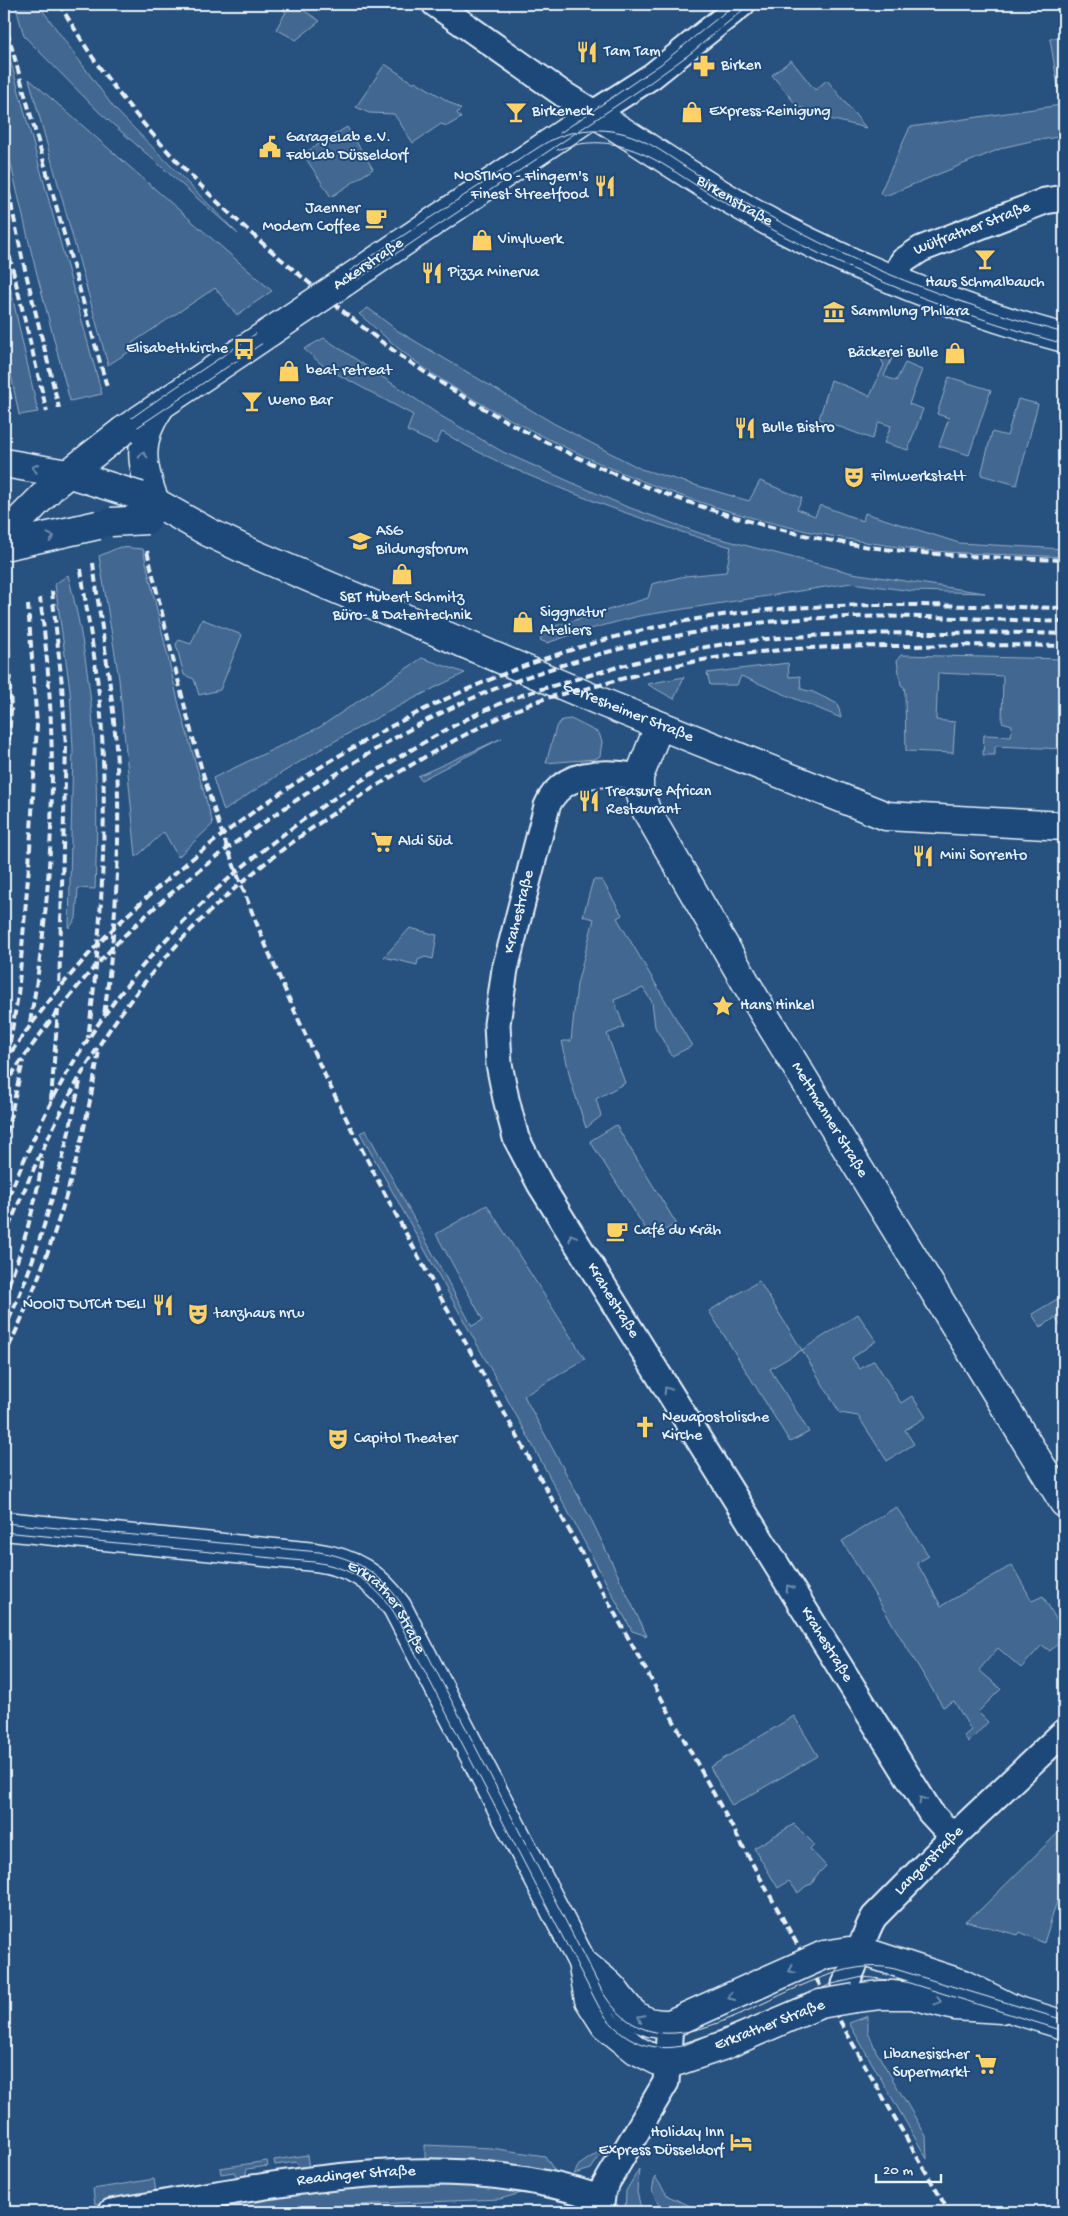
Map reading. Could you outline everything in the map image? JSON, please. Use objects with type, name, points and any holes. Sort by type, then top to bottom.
[{"type":"street","name":"Birkenstraße","points":[[435,4],[563,94],[649,150],[774,224],[893,281],[993,317],[1064,338]]},
{"type":"street","name":"Ackerstraße","points":[[4,536],[33,505],[67,474],[124,430],[594,113],[652,76],[742,4]]},
{"type":"street","name":"Wülfrather Straße","points":[[893,281],[903,261],[922,249],[1045,201],[1064,198]]},
{"type":"street","points":[[147,506],[142,452],[152,418],[161,405]]},
{"type":"street","name":"Gerresheimer Straße","points":[[4,463],[67,474],[147,506],[262,558],[659,726],[886,816],[1064,826]]},
{"type":"street","name":"Gerresheimer Straße","points":[[4,546],[118,520],[147,506]]},
{"type":"street","points":[[639,777],[659,726]]},
{"type":"street","name":"Krahestraße","points":[[639,777],[621,774],[578,777],[563,784],[551,797],[547,806],[505,969],[497,1024],[499,1064],[516,1138],[545,1192],[844,1676],[930,1812],[953,1837]]},
{"type":"street","name":"Mettmanner Straße","points":[[639,777],[639,790],[646,810],[764,1014],[1064,1503]]},
{"type":"street","name":"Erkrather Straße","points":[[4,1526],[324,1558],[348,1564],[368,1575],[383,1589],[397,1607],[582,1962],[590,2000],[605,2025],[648,2058],[669,2064],[725,2045],[850,1991],[882,1995],[912,1995],[955,2006],[1015,2010]]},
{"type":"street","name":"Langerstraße","points":[[850,1991],[868,1927],[874,1917],[953,1837],[1064,1732]]},
{"type":"street","name":"Erkrather Straße","points":[[582,1962],[614,1989],[628,2011],[650,2023],[670,2024],[824,1955],[849,1951],[871,1954],[963,1984],[1015,2010],[1064,2025]]},
{"type":"street","points":[[600,2205],[625,2150],[664,2088],[669,2064],[670,2024]]},
{"type":"street","name":"Readinger Straße","points":[[111,2212],[295,2181],[381,2172],[436,2170],[496,2175],[567,2187],[600,2205]]},
{"type":"shaded area","points":[[15,4],[38,4],[114,108],[238,234],[99,112],[24,36]]},
{"type":"shaded area","points":[[276,4],[294,4],[320,21],[296,40],[276,29],[286,12]]},
{"type":"shaded area","points":[[4,37],[102,394],[70,401],[32,255],[4,135]]},
{"type":"shaded area","points":[[1064,37],[1064,136],[1005,147],[885,196],[880,193],[910,127],[1061,105],[1050,39]]},
{"type":"shaded area","points":[[791,60],[815,90],[827,80],[866,128],[830,119],[797,106],[772,75]]},
{"type":"shaded area","points":[[385,64],[413,83],[415,81],[461,109],[457,113],[461,118],[447,126],[441,124],[413,143],[394,114],[369,113],[356,107]]},
{"type":"shaded area","points":[[29,79],[272,291],[237,315],[215,288],[132,343],[135,348],[108,365]]},
{"type":"shaded area","points":[[347,127],[373,169],[331,197],[303,154]]},
{"type":"shaded area","points":[[4,259],[38,412],[19,415],[4,339]]},
{"type":"shaded area","points":[[368,308],[398,331],[553,423],[641,469],[749,501],[760,481],[802,498],[797,509],[815,516],[820,505],[863,521],[865,513],[959,543],[1064,549],[1064,557],[933,551],[862,542],[762,520],[665,490],[570,450],[454,388],[408,356],[359,314]]},
{"type":"shaded area","points":[[324,338],[441,416],[503,452],[625,506],[702,534],[852,573],[985,593],[912,591],[851,583],[639,616],[547,643],[540,640],[545,629],[648,598],[652,584],[685,576],[726,572],[731,547],[657,524],[525,474],[462,444],[442,432],[436,444],[407,431],[413,415],[326,368],[304,349]]},
{"type":"shaded area","points":[[883,354],[892,358],[884,376],[896,381],[905,363],[922,370],[909,404],[923,409],[908,450],[884,443],[891,426],[879,422],[872,439],[819,419],[831,380],[870,396],[884,365],[881,359]]},
{"type":"shaded area","points":[[949,377],[991,390],[969,455],[939,446],[949,418],[937,414]]},
{"type":"shaded area","points":[[1018,399],[1038,404],[1017,485],[981,475],[992,432],[1007,436]]},
{"type":"shaded area","points":[[120,547],[143,549],[179,705],[213,824],[178,857],[164,832],[136,857],[119,679],[99,556]]},
{"type":"shaded area","points":[[68,575],[77,614],[90,692],[94,731],[97,810],[95,889],[78,888],[76,919],[69,928],[73,749],[70,690],[55,584]]},
{"type":"shaded area","points":[[202,619],[242,635],[220,690],[199,695],[194,679],[184,675],[176,644],[179,640],[191,644]]},
{"type":"shaded area","points":[[901,655],[1064,659],[1064,749],[995,746],[995,755],[983,755],[984,735],[1011,736],[1012,725],[1002,722],[1003,676],[938,673],[936,720],[955,722],[953,753],[906,751],[905,693],[904,687],[901,685],[897,660]]},
{"type":"shaded area","points":[[422,658],[465,673],[342,737],[253,791],[224,811],[213,778],[320,727]]},
{"type":"shaded area","points":[[788,663],[789,677],[800,676],[801,689],[813,692],[838,704],[841,718],[741,676],[737,685],[710,685],[707,673]]},
{"type":"shaded area","points":[[684,677],[674,699],[647,684]]},
{"type":"shaded area","points":[[571,719],[599,733],[602,742],[600,756],[595,759],[546,763],[556,727],[562,720]]},
{"type":"shaded area","points":[[502,738],[421,780],[418,776]]},
{"type":"shaded area","points":[[593,880],[602,880],[622,915],[617,918],[692,1046],[672,1056],[655,1027],[652,1002],[643,988],[614,1000],[624,1027],[607,1034],[625,1083],[596,1099],[601,1116],[586,1128],[571,1082],[562,1041],[571,1041],[577,984],[594,919],[583,916]]},
{"type":"shaded area","points":[[410,928],[437,935],[433,959],[425,957],[418,960],[417,965],[384,957]]},
{"type":"shaded area","points":[[616,1125],[676,1223],[652,1239],[590,1141]]},
{"type":"shaded area","points":[[366,1130],[472,1326],[483,1320],[436,1234],[487,1205],[585,1359],[524,1396],[593,1523],[647,1636],[632,1631],[526,1433],[360,1133]]},
{"type":"shaded area","points":[[759,1281],[802,1350],[770,1369],[809,1432],[790,1442],[709,1311]]},
{"type":"shaded area","points":[[1064,1295],[1064,1332],[1055,1318],[1040,1327],[1032,1314]]},
{"type":"shaded area","points":[[858,1314],[876,1341],[852,1358],[860,1369],[874,1360],[901,1403],[912,1396],[926,1417],[905,1430],[914,1444],[887,1461],[858,1416],[840,1413],[802,1350]]},
{"type":"shaded area","points":[[896,1507],[929,1556],[917,1563],[941,1606],[1012,1565],[1032,1601],[1043,1596],[1064,1633],[1064,1638],[1050,1651],[1042,1645],[1021,1668],[998,1648],[979,1670],[1001,1689],[978,1712],[988,1722],[969,1742],[964,1736],[971,1730],[954,1701],[943,1707],[842,1541]]},
{"type":"shaded area","points":[[794,1716],[818,1756],[732,1806],[710,1767]]},
{"type":"shaded area","points":[[794,1824],[814,1844],[810,1849],[826,1866],[816,1876],[812,1884],[806,1886],[798,1893],[789,1881],[778,1888],[754,1848]]},
{"type":"shaded area","points":[[1064,1827],[1064,1904],[1057,1901],[1044,1943],[1020,1932],[1018,1935],[965,1921],[979,1911]]},
{"type":"shaded area","points":[[868,2016],[868,2031],[876,2051],[926,2136],[927,2159],[849,2023]]},
{"type":"shaded area","points":[[425,2145],[491,2148],[545,2156],[556,2173],[495,2163],[425,2159]]},
{"type":"shaded area","points":[[606,2147],[591,2169],[574,2174],[579,2165]]},
{"type":"shaded area","points":[[307,2155],[309,2169],[301,2170],[296,2162],[275,2165],[274,2160]]},
{"type":"shaded area","points":[[267,2161],[268,2166],[247,2169],[245,2177],[238,2179],[234,2172],[221,2174],[220,2168]]},
{"type":"shaded area","points":[[639,2169],[637,2192],[642,2212],[625,2212],[626,2191]]},
{"type":"shaded area","points":[[655,2177],[668,2196],[704,2212],[662,2212],[652,2191]]},
{"type":"shaded area","points":[[154,2179],[156,2193],[95,2204],[93,2189]]},
{"type":"shaded area","points":[[428,2181],[532,2190],[500,2199],[330,2206],[323,2212],[207,2212],[233,2203],[288,2192]]},
{"type":"tram line","points":[[560,133],[661,64],[735,4]]},
{"type":"tram line","points":[[4,543],[49,496],[111,445],[644,87],[691,53],[750,4]]},
{"type":"tram line","points":[[4,529],[57,476],[146,408],[351,270],[539,147],[558,137],[579,131],[611,131],[632,136],[660,150],[763,213],[853,258],[957,300],[1064,333]]},
{"type":"tram line","points":[[557,150],[574,145],[599,143],[607,143],[634,150],[660,163],[786,237],[853,269],[922,298],[1028,334],[1064,344]]},
{"type":"tram line","points":[[4,1523],[319,1552],[344,1558],[375,1575],[393,1592],[401,1603],[603,1993],[632,2023],[665,2033],[702,2028],[740,2014],[819,1978],[858,1968],[895,1969],[1064,2020]]},
{"type":"tram line","points":[[4,1532],[314,1562],[327,1564],[350,1572],[370,1585],[395,1614],[599,2007],[615,2027],[634,2040],[645,2045],[657,2047],[682,2046],[832,1984],[863,1977],[906,1982],[1064,2031]]},
{"type":"railway","points":[[59,4],[99,66],[127,104],[174,158],[226,210],[279,258],[350,317],[410,363],[517,427],[612,473],[661,492],[711,510],[813,537],[876,548],[938,554],[1064,560]]},
{"type":"railway","points":[[4,20],[107,387]]},
{"type":"railway","points":[[4,169],[22,257],[59,408]]},
{"type":"railway","points":[[4,233],[47,412]]},
{"type":"railway","points":[[4,368],[11,401]]},
{"type":"railway","points":[[147,551],[190,727],[221,830],[269,954],[324,1074],[384,1192],[447,1309],[768,1892],[949,2212]]},
{"type":"railway","points":[[93,563],[113,711],[118,802],[115,909],[104,1015]]},
{"type":"railway","points":[[81,569],[101,713],[104,810],[102,886],[88,1038]]},
{"type":"railway","points":[[52,591],[62,685],[66,747],[59,990]]},
{"type":"railway","points":[[30,1022],[45,917],[52,810],[50,703],[40,598]]},
{"type":"railway","points":[[8,1054],[18,995],[29,866],[37,725],[28,605]]},
{"type":"railway","points":[[4,1062],[71,974],[116,926],[180,868],[249,815],[323,766],[399,722],[479,684],[561,653],[645,630],[730,614],[855,605],[1064,608]]},
{"type":"railway","points":[[4,1086],[45,1028],[105,955],[144,917],[191,877],[264,822],[358,760],[403,733],[473,698],[582,659],[640,644],[728,627],[811,618],[853,617],[938,617],[1064,622]]},
{"type":"railway","points":[[4,812],[11,710],[7,620]]},
{"type":"railway","points":[[4,1207],[47,1110],[78,1055],[140,969],[174,931],[211,894],[291,829],[378,770],[446,730],[481,712],[531,692],[645,660],[719,645],[767,639],[841,635],[914,633],[1064,634]]},
{"type":"railway","points":[[4,1238],[55,1124],[85,1069],[119,1016],[146,980],[175,947],[236,887],[304,834],[378,785],[434,752],[472,731],[537,701],[657,670],[706,660],[769,651],[841,647],[1064,646]]},
{"type":"railway","points":[[51,1100],[58,1010]]},
{"type":"railway","points":[[4,1357],[36,1283],[63,1207],[84,1129],[99,1050]]},
{"type":"railway","points":[[4,1145],[23,1061]]},
{"type":"railway","points":[[4,1330],[40,1239],[58,1177],[80,1082]]},
{"type":"railway","points":[[4,1296],[28,1228],[43,1157]]},
{"type":"place","name":"Tam Tam","points":[[587,52]]},
{"type":"place","name":"Birken","points":[[704,66]]},
{"type":"place","name":"Birkeneck","points":[[516,112]]},
{"type":"place","name":"Express-Reinigung","points":[[692,112]]},
{"type":"place","name":"GarageLab e.V. FabLab Düsseldorf","points":[[270,147]]},
{"type":"place","name":"NOSTIMO - Flingern's Finest Streetfood","points":[[605,186]]},
{"type":"place","name":"Jaenner Modern Coffee","points":[[376,218]]},
{"type":"place","name":"Vinylwerk","points":[[482,240]]},
{"type":"place","name":"Haus Schmalbauch","points":[[985,259]]},
{"type":"place","name":"Pizza Minerva","points":[[432,273]]},
{"type":"place","name":"Sammlung Philara","points":[[834,312]]},
{"type":"place","name":"Elisabethkirche","points":[[244,349]]},
{"type":"place","name":"Bäckerei Bulle","points":[[955,353]]},
{"type":"place","name":"beat retreat","points":[[289,371]]},
{"type":"place","name":"Weno Bar","points":[[252,401]]},
{"type":"place","name":"Bulle Bistro","points":[[745,428]]},
{"type":"place","name":"Filmwerkstatt","points":[[854,477]]},
{"type":"place","name":"ASG Bildungsforum","points":[[360,541]]},
{"type":"place","name":"SBT Hubert Schmitz Büro- & Datentechnik","points":[[402,574]]},
{"type":"place","name":"Siggnatur Ateliers","points":[[523,622]]},
{"type":"place","name":"Treasure African Restaurant","points":[[589,801]]},
{"type":"place","name":"Aldi Süd","points":[[382,842]]},
{"type":"place","name":"Mini Sorrento","points":[[923,856]]},
{"type":"place","name":"Hans Hinkel","points":[[723,1006]]},
{"type":"place","name":"Café du Kräh","points":[[617,1231]]},
{"type":"place","name":"NOOIJ DUTCH DELI","points":[[163,1305]]},
{"type":"place","name":"tanzhaus nrw","points":[[198,1314]]},
{"type":"place","name":"Neuapostolische Kirche","points":[[645,1427]]},
{"type":"place","name":"Capitol Theater","points":[[338,1439]]},
{"type":"place","name":"Libanesischer Supermarkt","points":[[986,2064]]},
{"type":"place","name":"Holiday Inn Express Düsseldorf","points":[[741,2142]]}]
